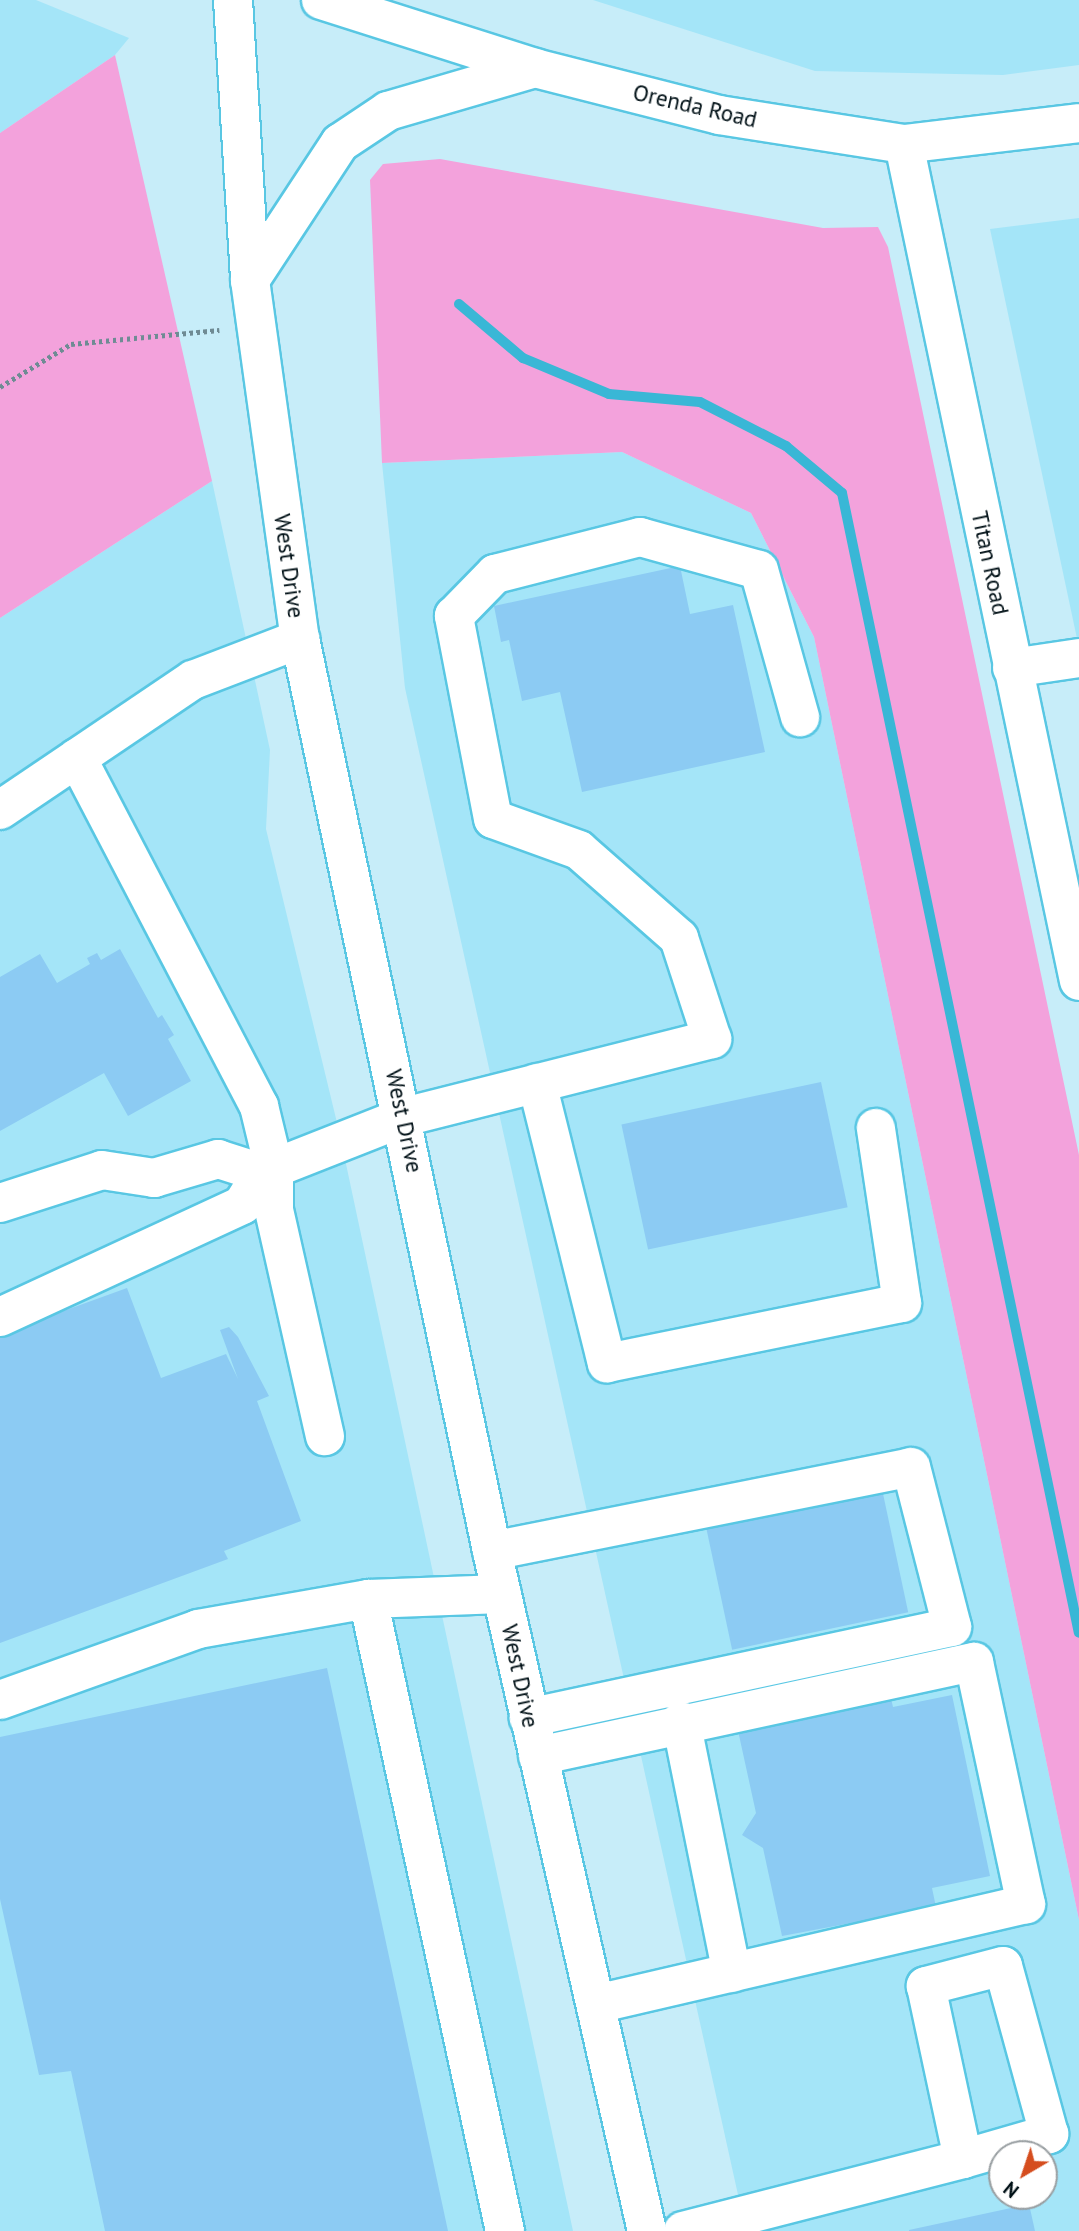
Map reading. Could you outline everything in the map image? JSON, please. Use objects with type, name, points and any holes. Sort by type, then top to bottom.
[{"type":"street","name":"West Drive","points":[[233,0],[250,280],[300,639],[342,858],[404,1116],[492,1551],[537,1756],[597,2004],[646,2231]]},
{"type":"street","name":"Orenda Road","points":[[321,0],[535,68],[719,115],[904,144],[1079,122]]},
{"type":"street","points":[[250,280],[340,143],[388,111],[535,68]]},
{"type":"street","name":"Titan Road","points":[[904,144],[1079,981]]},
{"type":"street","points":[[0,1318],[243,1205],[268,1171],[404,1116],[712,1039],[679,938],[579,850],[493,819],[454,615],[495,574],[640,537],[759,570],[800,717]]},
{"type":"street","points":[[0,810],[193,680],[300,639]]},
{"type":"street","points":[[1012,668],[1079,658]]},
{"type":"street","points":[[77,758],[259,1106],[274,1210],[325,1436]]},
{"type":"street","points":[[537,1083],[607,1363],[902,1303],[876,1128]]},
{"type":"street","points":[[0,1203],[102,1170],[154,1178],[218,1159],[268,1171]]},
{"type":"street","points":[[492,1551],[911,1467],[952,1627],[529,1718]]},
{"type":"street","points":[[0,1700],[198,1629],[368,1599],[502,1594]]},
{"type":"street","points":[[368,1599],[505,2231]]},
{"type":"street","points":[[537,1756],[681,1721],[974,1662],[1026,1904],[597,2004]]},
{"type":"street","points":[[681,1721],[732,1973]]},
{"type":"street","points":[[683,2231],[962,2159],[1049,2134],[1003,1966],[926,1986],[962,2159]]},
{"type":"path","points":[[0,387],[71,344],[198,330],[259,330]]},
{"type":"shaded area","points":[[0,0],[36,0],[129,38],[115,55],[0,133]]},
{"type":"shaded area","points":[[593,0],[1079,0],[1079,65],[1003,75],[815,71]]},
{"type":"shaded area","points":[[115,55],[212,481],[0,618],[0,133]]},
{"type":"shaded area","points":[[440,159],[823,228],[878,227],[888,247],[1079,1155],[1079,1920],[814,637],[751,513],[622,452],[382,463],[370,180],[383,164]]},
{"type":"shaded area","points":[[1079,218],[1079,648],[990,229]]},
{"type":"shaded area","points":[[622,452],[751,513],[814,637],[1079,1920],[1079,2231],[746,2231],[405,688],[382,463]]},
{"type":"shaded area","points":[[212,481],[270,750],[266,829],[339,1131],[573,2231],[0,2231],[0,618]]},
{"type":"building","points":[[680,566],[690,614],[733,605],[765,752],[582,792],[560,692],[522,701],[509,640],[501,642],[494,606]]},
{"type":"building","points":[[120,949],[158,1018],[162,1015],[174,1035],[168,1039],[191,1081],[128,1116],[104,1073],[0,1131],[0,977],[40,954],[57,983],[90,964],[87,958],[97,953],[101,960]]},
{"type":"building","points":[[821,1082],[848,1207],[648,1250],[621,1124]]},
{"type":"building","points":[[127,1288],[161,1378],[226,1354],[238,1379],[220,1330],[229,1327],[238,1337],[269,1396],[257,1401],[301,1521],[224,1551],[228,1559],[0,1643],[0,1334]]},
{"type":"building","points":[[882,1489],[908,1612],[732,1650],[706,1526]]},
{"type":"building","points":[[327,1668],[448,2231],[105,2231],[71,2071],[39,2075],[0,1899],[0,1737]]},
{"type":"building","points":[[889,1690],[893,1707],[952,1695],[990,1876],[932,1888],[936,1907],[782,1936],[763,1848],[742,1835],[756,1813],[737,1726]]},
{"type":"building","points":[[1001,2210],[1030,2210],[1035,2231],[909,2231]]},
{"type":"waterway","points":[[459,304],[523,358],[609,394],[700,402],[786,446],[842,493],[1079,1633]]}]
